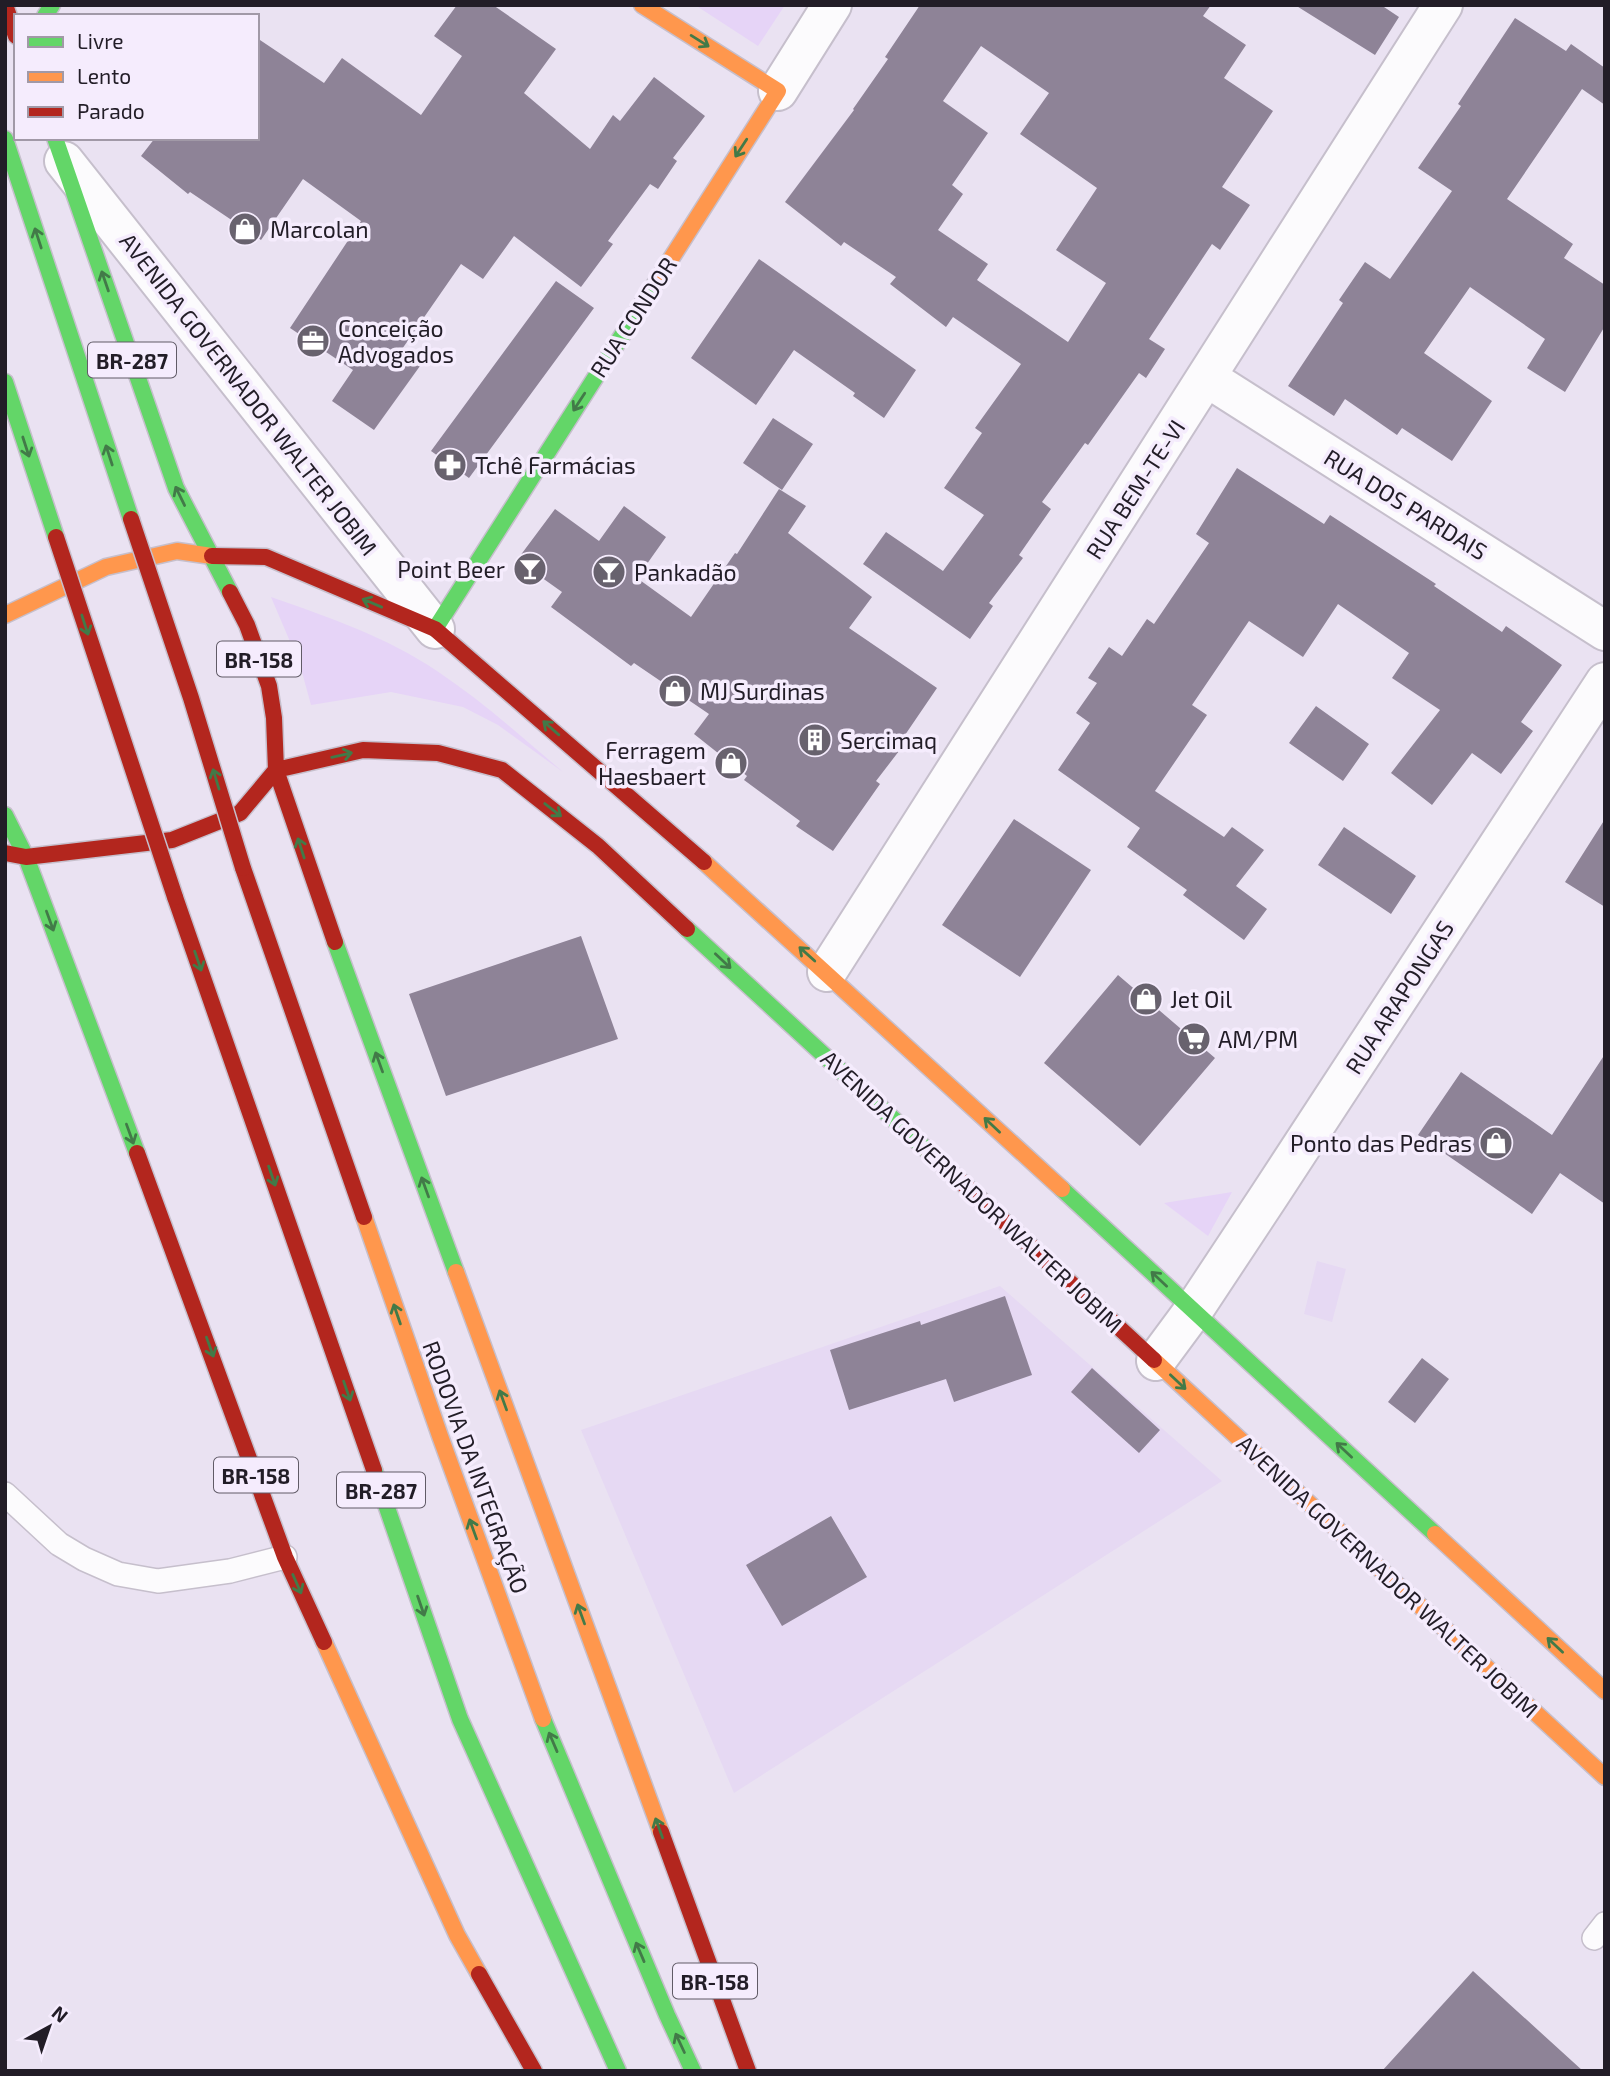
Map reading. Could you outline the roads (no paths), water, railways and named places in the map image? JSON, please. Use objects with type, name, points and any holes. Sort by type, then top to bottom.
[{"type":"main road","points":[[5,5],[14,30]]},
{"type":"main road","points":[[642,5],[778,91]]},
{"type":"main road","name":"RUA CONDOR","points":[[435,629],[778,91]]},
{"type":"main road","name":"RODOVIA DA INTEGRAÇÃO","points":[[5,139],[191,698],[243,868],[440,1436],[541,1714],[693,2071]]},
{"type":"main road","name":"BR-287","points":[[59,149],[176,488],[212,556]]},
{"type":"main road","name":"BR-287","points":[[5,382],[176,897],[460,1719],[618,2071]]},
{"type":"main road","name":"AVENIDA GOVERNADOR WALTER JOBIM","points":[[5,615],[106,567],[177,551],[212,556],[266,558],[435,629],[640,804],[827,972],[1605,1691]]},
{"type":"main road","name":"BR-158","points":[[212,556],[247,625],[269,686],[274,718],[276,770],[307,864],[748,2071]]},
{"type":"main road","name":"AVENIDA GOVERNADOR WALTER JOBIM","points":[[276,770],[363,750],[438,753],[502,770],[598,846],[1605,1777]]},
{"type":"main road","points":[[5,853],[26,857],[172,840],[240,813],[276,770]]},
{"type":"main road","points":[[5,815],[26,857]]},
{"type":"main road","name":"BR-158","points":[[26,857],[285,1557],[457,1935],[534,2071]]},
{"type":"street","name":"RUA CONDOR","points":[[778,91],[832,5]]},
{"type":"street","name":"RUA BEM-TE-VI","points":[[827,972],[1443,5]]},
{"type":"street","name":"AVENIDA GOVERNADOR WALTER JOBIM","points":[[59,149],[435,629]]},
{"type":"street","name":"RUA DOS PARDAIS","points":[[1206,377],[1605,631]]},
{"type":"street","name":"RUA ARAPONGAS","points":[[1156,1362],[1193,1311],[1605,682]]},
{"type":"lane","points":[[5,1494],[58,1544],[118,1574],[158,1581],[230,1572],[285,1557]]},
{"type":"place","name":"Marcolan","points":[[245,229]]},
{"type":"place","name":"Conceição Advogados","points":[[313,341]]},
{"type":"place","name":"Tchê Farmácias","points":[[450,465]]},
{"type":"place","name":"Point Beer","points":[[530,569]]},
{"type":"place","name":"Pankadão","points":[[609,572]]},
{"type":"place","name":"MJ Surdinas","points":[[675,691]]},
{"type":"place","name":"Sercimaq","points":[[815,740]]},
{"type":"place","name":"Ferragem Haesbaert","points":[[731,763]]},
{"type":"place","name":"Jet Oil","points":[[1146,999]]},
{"type":"place","name":"AM/PM","points":[[1194,1039]]},
{"type":"place","name":"Ponto das Pedras","points":[[1496,1143]]}]
